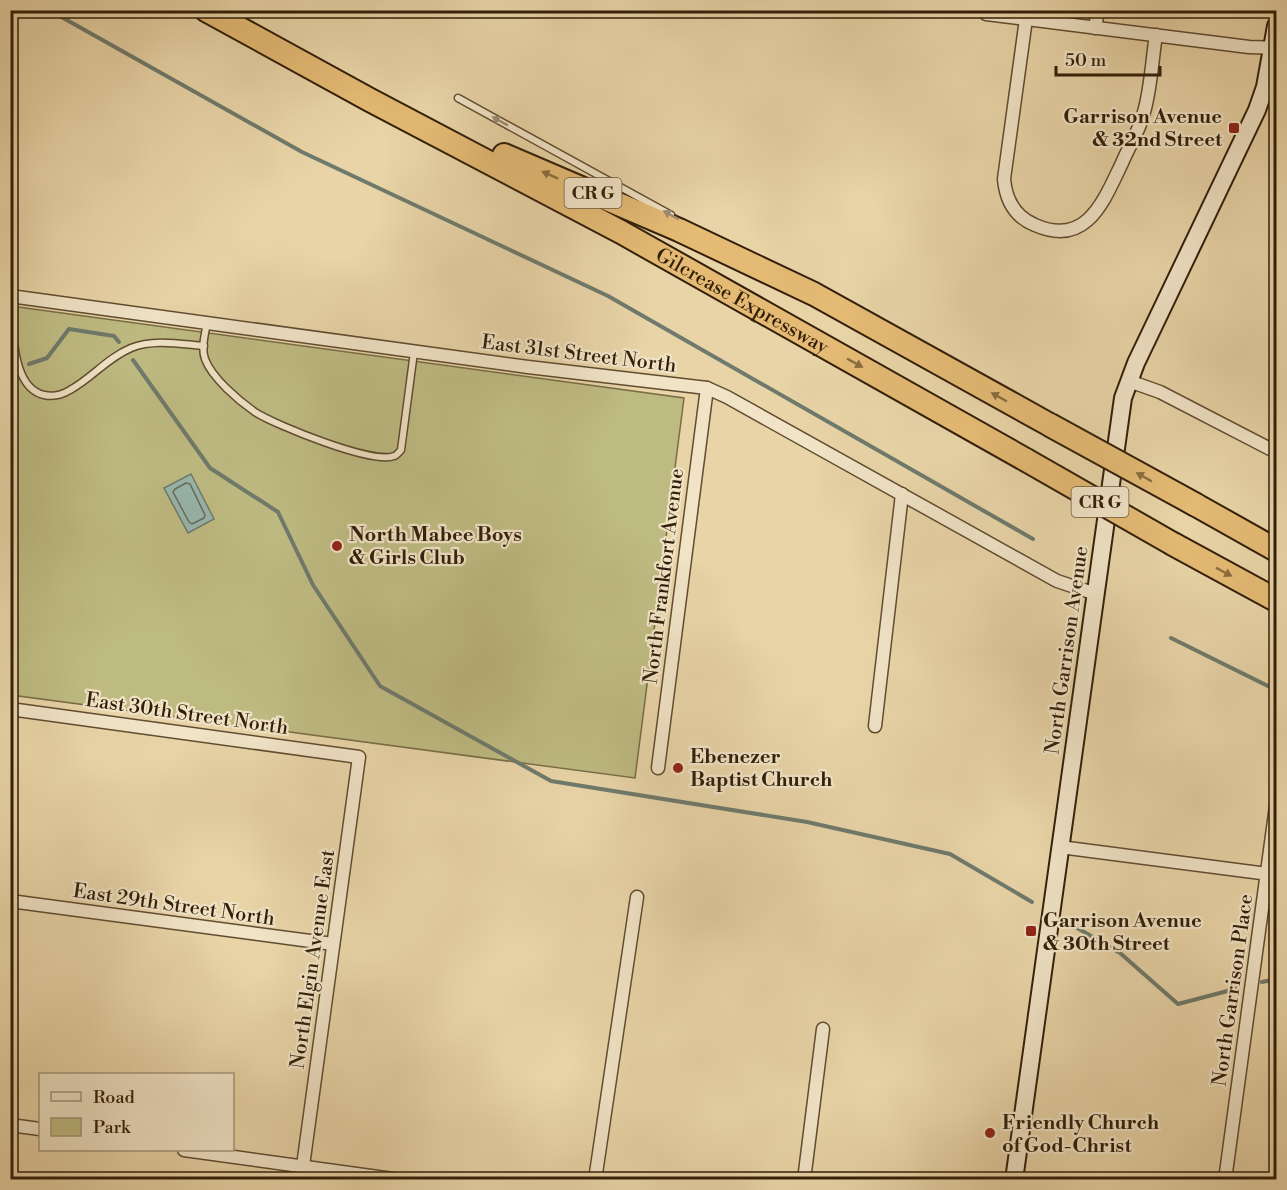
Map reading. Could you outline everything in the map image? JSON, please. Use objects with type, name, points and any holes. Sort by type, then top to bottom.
[{"type":"highway","name":"Gilcrease Expressway","points":[[206,10],[370,100],[621,232],[1276,600]]},
{"type":"highway","name":"CR G","points":[[370,100],[439,126],[679,230],[814,294]]},
{"type":"highway","name":"Gilcrease Expressway","points":[[814,294],[1276,550]]},
{"type":"street","points":[[1095,28],[1098,10]]},
{"type":"street","points":[[994,13],[1095,28],[1249,47],[1275,48]]},
{"type":"street","points":[[1026,19],[1004,179],[1005,193],[1018,216],[1046,229],[1057,231],[1084,224],[1104,202],[1144,112],[1155,35]]},
{"type":"street","name":"North Garrison Avenue","points":[[1014,1179],[1123,398],[1257,110],[1275,48],[1276,26]]},
{"type":"street","name":"East 31st Street North","points":[[10,296],[707,388],[1058,581],[1096,594]]},
{"type":"street","points":[[1129,381],[1160,392],[1276,452]]},
{"type":"street","name":"North Frankfort Avenue","points":[[658,768],[707,388]]},
{"type":"street","points":[[875,726],[902,494]]},
{"type":"street","name":"East 30th Street North","points":[[10,709],[359,757]]},
{"type":"street","name":"North Elgin Avenue East","points":[[303,1166],[359,757]]},
{"type":"street","name":"North Garrison Place","points":[[1225,1179],[1272,875],[1276,806]]},
{"type":"street","points":[[1060,847],[1272,875]]},
{"type":"street","points":[[595,1179],[637,897]]},
{"type":"street","name":"East 29th Street North","points":[[10,901],[333,944]]},
{"type":"street","points":[[804,1179],[823,1029]]},
{"type":"street","points":[[10,1125],[39,1130]]},
{"type":"street","points":[[198,1151],[400,1179]]},
{"type":"lane","name":"Gilcrease Expressway","points":[[458,98],[678,219]]},
{"type":"lane","name":"Gilcrease Expressway","points":[[709,236],[814,294]]},
{"type":"lane","points":[[10,311],[18,367],[25,382],[32,390],[50,397],[70,390],[110,360],[131,348],[164,343],[204,346]]},
{"type":"lane","points":[[207,322],[205,358],[212,371],[229,391],[256,413],[338,447],[386,457],[395,456],[401,450],[414,351]]},
{"type":"green space","name":"North Mabee Boys & Girls Club","points":[[11,306],[684,398],[635,778],[11,695]]},
{"type":"water","points":[[191,474],[214,519],[188,533],[164,488]]},
{"type":"waterway","points":[[49,10],[302,152],[608,296],[1033,539]]},
{"type":"waterway","points":[[29,364],[47,358],[69,329],[114,336],[119,342]]},
{"type":"waterway","points":[[133,360],[210,468],[278,512],[313,585],[380,686],[551,781],[807,822],[950,854],[1032,902]]},
{"type":"waterway","points":[[1171,638],[1276,690]]},
{"type":"waterway","points":[[1062,919],[1120,953],[1178,1004],[1239,988]]},
{"type":"waterway","points":[[1262,982],[1276,979]]},
{"type":"place","name":"Garrison Avenue & 32nd Street","points":[[1234,128]]},
{"type":"place","name":"North Mabee Boys & Girls Club","points":[[337,546]]},
{"type":"place","name":"Ebenezer Baptist Church","points":[[678,768]]},
{"type":"place","name":"Garrison Avenue & 30th Street","points":[[1031,931]]},
{"type":"place","name":"Friendly Church of God-Christ","points":[[990,1133]]}]
